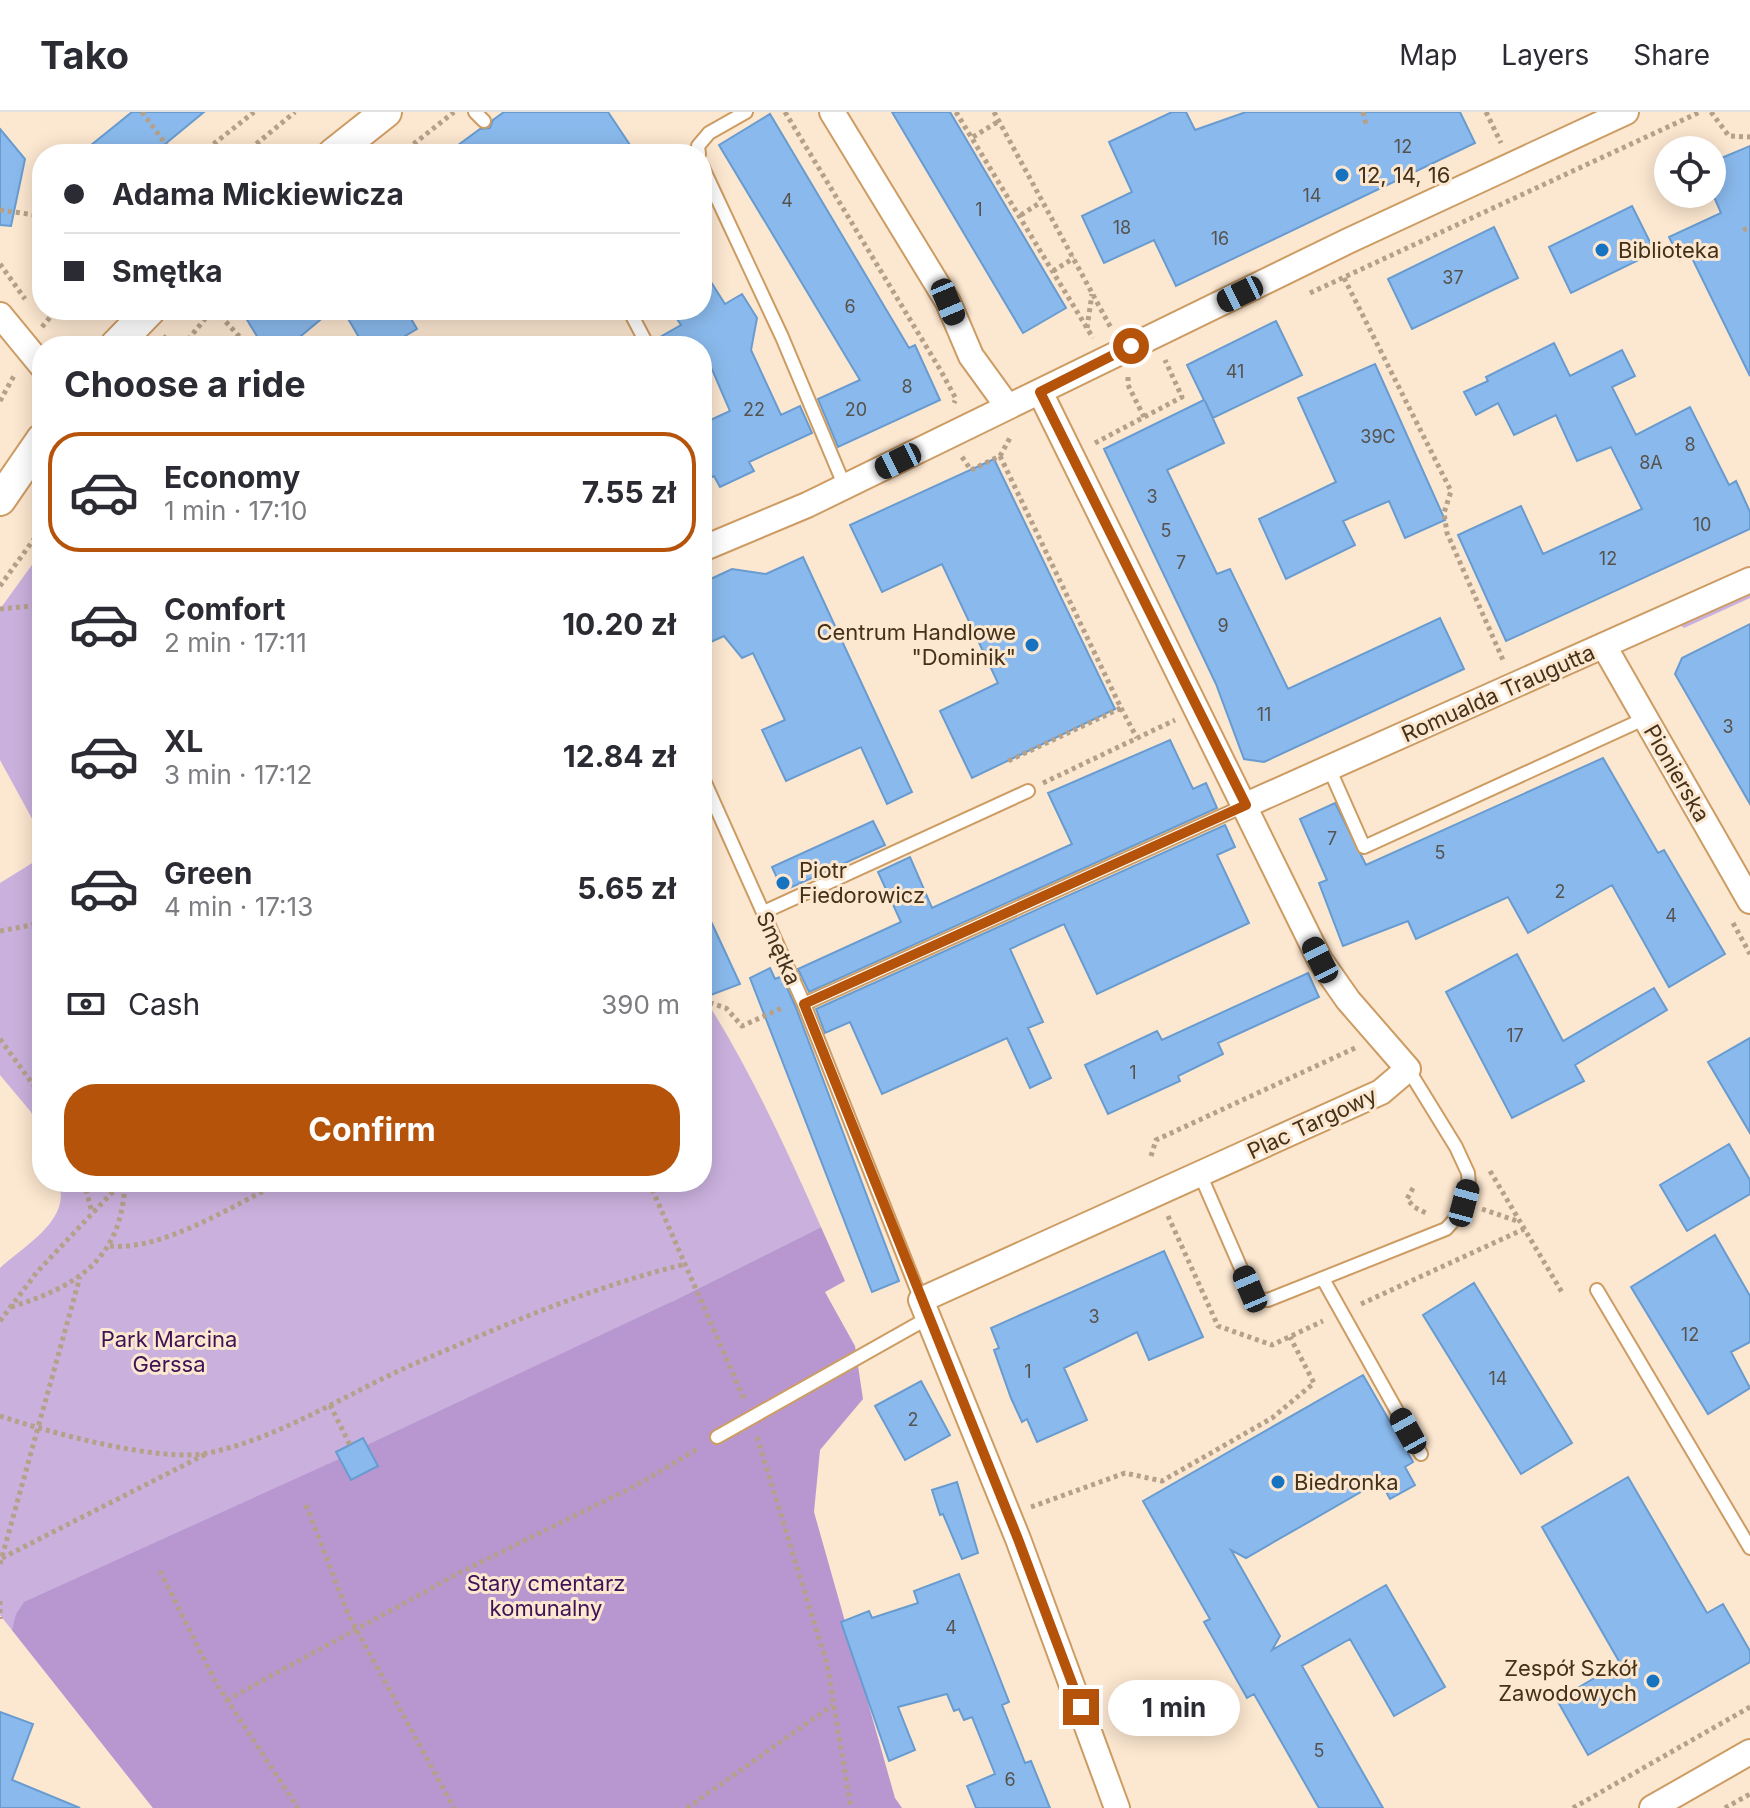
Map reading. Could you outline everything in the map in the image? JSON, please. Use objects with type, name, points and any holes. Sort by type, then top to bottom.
[{"type":"street","points":[[346,144],[386,112]]},
{"type":"street","points":[[832,112],[948,302],[971,356],[1011,419]]},
{"type":"street","points":[[712,545],[1011,419],[1040,392],[1348,241],[1626,112]]},
{"type":"street","points":[[0,315],[32,354]]},
{"type":"street","points":[[125,336],[140,320]]},
{"type":"street","points":[[1040,392],[1320,960],[1348,1000],[1408,1069]]},
{"type":"street","points":[[0,500],[32,454]]},
{"type":"street","name":"Romualda Traugutta","points":[[1246,805],[1750,580]]},
{"type":"street","name":"Pionierska","points":[[1604,646],[1750,901]]},
{"type":"street","name":"Plac Targowy","points":[[924,1309],[1205,1185],[1381,1092],[1408,1069]]},
{"type":"street","name":"Smętka","points":[[924,1309],[1018,1539],[1117,1808]]},
{"type":"street","points":[[1652,1808],[1750,1752]]},
{"type":"lane","points":[[700,144],[709,133],[746,112]]},
{"type":"lane","points":[[712,187],[782,337],[845,487]]},
{"type":"lane","points":[[1329,768],[1364,847],[1646,718]]},
{"type":"lane","points":[[764,912],[1028,791]]},
{"type":"lane","name":"Smętka","points":[[712,797],[803,1002],[924,1309]]},
{"type":"lane","points":[[803,1002],[1246,805]]},
{"type":"lane","points":[[1205,1185],[1257,1299],[1268,1300],[1446,1229],[1464,1203],[1468,1173],[1456,1147],[1408,1069]]},
{"type":"lane","points":[[1323,1279],[1421,1454]]},
{"type":"lane","points":[[1597,1290],[1750,1548]]},
{"type":"lane","points":[[717,1437],[924,1309]]},
{"type":"path","points":[[142,112],[166,144]]},
{"type":"path","points":[[214,144],[254,112]]},
{"type":"path","points":[[256,144],[295,112]]},
{"type":"path","points":[[414,144],[454,112]]},
{"type":"path","points":[[785,112],[951,388]]},
{"type":"path","points":[[956,112],[1021,215],[1093,339]]},
{"type":"path","points":[[994,112],[1112,331]]},
{"type":"path","points":[[1363,112],[1366,124]]},
{"type":"path","points":[[1486,112],[1501,144]]},
{"type":"path","points":[[1303,297],[1700,112]]},
{"type":"path","points":[[1711,112],[1729,136],[1750,137]]},
{"type":"path","points":[[972,138],[999,121]]},
{"type":"path","points":[[1021,215],[1041,202]]},
{"type":"path","points":[[0,210],[32,215]]},
{"type":"path","points":[[1743,230],[1750,227]]},
{"type":"path","points":[[1053,271],[1074,258]]},
{"type":"path","points":[[1344,278],[1451,491],[1444,513],[1447,533],[1504,661]]},
{"type":"path","points":[[1087,328],[1092,293]]},
{"type":"path","points":[[191,336],[205,320]]},
{"type":"path","points":[[223,320],[238,336]]},
{"type":"path","points":[[1079,346],[1124,325]]},
{"type":"path","points":[[1153,366],[1179,354]]},
{"type":"path","points":[[1084,433],[1090,445],[1182,397],[1165,360]]},
{"type":"path","points":[[1115,383],[1141,372]]},
{"type":"path","points":[[1128,377],[1128,385],[1144,417]]},
{"type":"path","points":[[1011,419],[1000,456],[1137,738]]},
{"type":"path","points":[[960,454],[971,470],[1000,456]]},
{"type":"path","points":[[0,586],[32,542]]},
{"type":"path","points":[[0,609],[32,606]]},
{"type":"path","points":[[1008,761],[1121,708]]},
{"type":"path","points":[[1028,791],[1197,709]]},
{"type":"path","points":[[1727,914],[1750,954]]},
{"type":"path","points":[[0,931],[32,925]]},
{"type":"path","points":[[712,1003],[726,1008],[742,1026],[803,1002]]},
{"type":"path","points":[[0,1039],[32,1083]]},
{"type":"path","points":[[1151,1156],[1156,1140],[1360,1046]]},
{"type":"path","points":[[1485,1161],[1563,1294]]},
{"type":"path","points":[[1153,1221],[1205,1185]]},
{"type":"path","points":[[1413,1188],[1407,1199],[1421,1213],[1431,1213]]},
{"type":"path","points":[[86,1192],[92,1214]]},
{"type":"path","points":[[0,1321],[37,1272],[113,1192]]},
{"type":"path","points":[[11,1307],[51,1295],[80,1277],[110,1246],[124,1211],[123,1192]]},
{"type":"path","points":[[110,1246],[127,1248],[159,1240],[260,1192]]},
{"type":"path","points":[[654,1192],[750,1417],[827,1664],[851,1808]]},
{"type":"path","points":[[1,1561],[207,1453],[330,1405],[414,1364],[623,1279],[686,1264]]},
{"type":"path","points":[[1,1561],[80,1277]]},
{"type":"path","points":[[1029,1507],[1125,1473],[1162,1481],[1272,1418],[1314,1383],[1290,1337]]},
{"type":"path","points":[[330,1405],[350,1445]]},
{"type":"path","points":[[0,1416],[36,1427],[174,1454],[207,1453]]},
{"type":"path","points":[[227,1700],[356,1628],[637,1485],[717,1437]]},
{"type":"path","points":[[1024,1493],[1034,1522]]},
{"type":"path","points":[[306,1505],[356,1628],[454,1808]]},
{"type":"path","points":[[160,1571],[193,1644],[298,1808]]},
{"type":"path","points":[[0,1601],[0,1619]]},
{"type":"path","points":[[687,1808],[833,1705]]},
{"type":"path","points":[[1573,1808],[1750,1707]]},
{"type":"path","points":[[1725,1808],[1750,1794]]},
{"type":"green space","points":[[32,565],[32,819],[0,760],[0,609]]},
{"type":"green space","points":[[1750,594],[1750,598],[1684,628],[1680,625]]},
{"type":"green space","points":[[32,863],[32,1115],[0,1075],[0,883]]},
{"type":"green space","name":"Park Marcina Gerssa","points":[[712,1010],[751,1079],[821,1227],[671,1302],[153,1808],[0,1615],[0,1268],[44,1231],[59,1208],[60,1192],[712,1192]]},
{"type":"green space","name":"Stary cmentarz komunalny","points":[[821,1227],[845,1281],[825,1292],[855,1346],[863,1399],[820,1450],[814,1512],[895,1798],[902,1808],[153,1808],[12,1630],[16,1614],[24,1602],[339,1459],[336,1452],[363,1438],[367,1445],[671,1302]]},
{"type":"building","points":[[132,112],[204,112],[165,144],[92,144]]},
{"type":"building","points":[[504,112],[608,112],[629,144],[460,144],[480,129],[490,128],[493,120]]},
{"type":"building","points":[[892,112],[950,112],[1066,308],[1023,333]]},
{"type":"building","points":[[1172,112],[1186,112],[1195,130],[1246,112],[1460,112],[1475,143],[1176,286],[1154,240],[1104,263],[1082,216],[1132,192],[1109,142]]},
{"type":"building","points":[[770,114],[909,348],[915,345],[940,400],[838,447],[818,399],[860,380],[719,145]]},
{"type":"building","points":[[0,129],[25,159],[11,226],[0,225]]},
{"type":"building","points":[[1750,146],[1750,376],[1690,254],[1680,260],[1669,237],[1721,213],[1719,208],[1726,208],[1726,156]]},
{"type":"building","name":"Biblioteka","points":[[1632,206],[1655,252],[1571,293],[1549,247]]},
{"type":"building","points":[[1494,227],[1518,278],[1412,329],[1388,279]]},
{"type":"building","points":[[712,284],[725,304],[742,294],[757,318],[751,350],[781,415],[800,406],[812,433],[749,462],[754,471],[720,487],[712,477],[712,419],[730,411],[712,369],[712,336],[662,336],[681,325],[678,320],[712,320]]},
{"type":"building","points":[[247,320],[320,320],[301,336],[257,336]]},
{"type":"building","points":[[349,320],[412,320],[417,329],[405,336],[358,336]]},
{"type":"building","points":[[1276,321],[1302,375],[1213,418],[1205,401],[1224,443],[1167,470],[1217,574],[1230,569],[1288,689],[1440,618],[1464,669],[1264,762],[1244,759],[1216,684],[1104,449],[1204,400],[1187,365]]},
{"type":"building","points":[[1554,343],[1570,376],[1622,350],[1635,376],[1612,387],[1636,435],[1690,407],[1729,485],[1736,481],[1750,512],[1750,529],[1506,641],[1458,535],[1521,506],[1543,554],[1642,509],[1611,447],[1577,461],[1556,415],[1514,435],[1498,403],[1476,415],[1464,392],[1488,381],[1486,377]]},
{"type":"building","points":[[1375,364],[1445,520],[1405,538],[1389,501],[1343,521],[1355,545],[1286,579],[1259,519],[1336,482],[1298,398]]},
{"type":"building","name":"Centrum Handlowe \"Dominik\"","points":[[994,459],[1115,709],[972,778],[940,711],[998,683],[942,564],[882,592],[850,525]]},
{"type":"building","points":[[803,557],[912,792],[887,804],[861,747],[786,781],[762,730],[785,720],[753,653],[742,658],[724,636],[712,641],[712,578],[732,569],[766,574]]},
{"type":"building","points":[[1750,624],[1750,804],[1675,674],[1682,658]]},
{"type":"building","points":[[1170,740],[1193,789],[1206,783],[1217,808],[809,992],[798,969],[901,922],[878,872],[910,857],[932,908],[1072,844],[1048,793]]},
{"type":"building","points":[[1603,758],[1658,853],[1664,850],[1725,954],[1669,987],[1612,885],[1528,933],[1508,897],[1416,939],[1408,921],[1343,946],[1319,883],[1327,880],[1300,819],[1335,803],[1366,865]]},
{"type":"building","points":[[873,821],[885,845],[783,891],[772,867]]},
{"type":"building","points":[[1225,825],[1235,847],[1217,855],[1249,923],[1097,994],[1064,924],[1010,949],[1043,1022],[1028,1028],[1051,1078],[1030,1088],[1007,1038],[882,1094],[850,1022],[825,1033],[816,1009]]},
{"type":"building","points":[[712,924],[740,984],[712,994]]},
{"type":"building","points":[[1517,954],[1563,1041],[1654,988],[1667,1010],[1575,1065],[1584,1081],[1512,1118],[1446,992]]},
{"type":"building","points":[[770,968],[775,979],[782,976],[796,1008],[899,1281],[872,1292],[750,978]]},
{"type":"building","points":[[1308,973],[1319,997],[1218,1043],[1223,1054],[1178,1076],[1180,1081],[1108,1114],[1085,1065],[1157,1031],[1162,1040]]},
{"type":"building","points":[[1750,1038],[1750,1133],[1708,1062]]},
{"type":"building","points":[[1729,1144],[1750,1180],[1750,1194],[1687,1231],[1660,1185]]},
{"type":"building","points":[[1715,1235],[1750,1296],[1750,1342],[1731,1352],[1750,1388],[1708,1414],[1631,1287]]},
{"type":"building","points":[[1164,1251],[1203,1337],[1149,1360],[1137,1332],[1064,1368],[1087,1420],[1037,1442],[1027,1419],[1022,1422],[1011,1398],[994,1350],[999,1348],[991,1328]]},
{"type":"building","points":[[1474,1283],[1572,1443],[1521,1474],[1423,1315]]},
{"type":"building","points":[[1363,1375],[1413,1462],[1405,1467],[1415,1485],[1390,1499],[1380,1481],[1246,1558],[1231,1550],[1280,1636],[1272,1650],[1386,1585],[1445,1687],[1394,1716],[1350,1639],[1302,1666],[1383,1808],[1319,1808],[1254,1694],[1247,1698],[1204,1622],[1210,1619],[1143,1501]]},
{"type":"building","points":[[921,1381],[950,1435],[905,1460],[875,1406]]},
{"type":"building","points":[[363,1438],[378,1466],[351,1480],[336,1452]]},
{"type":"building","points":[[1628,1477],[1707,1613],[1723,1604],[1750,1651],[1750,1662],[1588,1755],[1557,1700],[1620,1663],[1542,1527]]},
{"type":"building","points":[[957,1482],[978,1553],[962,1559],[943,1514],[940,1515],[932,1490]]},
{"type":"building","points":[[959,1574],[1009,1702],[1002,1705],[1025,1763],[1031,1761],[1050,1808],[976,1808],[967,1786],[995,1774],[972,1717],[964,1720],[959,1709],[954,1711],[947,1694],[898,1707],[915,1750],[889,1761],[841,1622],[869,1611],[872,1618],[918,1603],[914,1591]]},
{"type":"building","points":[[0,1712],[33,1724],[12,1780],[80,1808],[0,1808]]},
{"type":"place","name":"12, 14, 16","points":[[1342,175]]},
{"type":"place","name":"Biblioteka","points":[[1602,250]]},
{"type":"place","name":"Centrum Handlowe \"Dominik\"","points":[[1032,645]]},
{"type":"place","name":"Piotr Fiedorowicz","points":[[783,883]]},
{"type":"place","name":"Biedronka","points":[[1278,1482]]},
{"type":"place","name":"Zespół Szkół Zawodowych","points":[[1653,1681]]},
{"type":"route","points":[[1081,1707],[1018,1539],[804,1004],[1246,805],[1040,392],[1131,346]]}]
